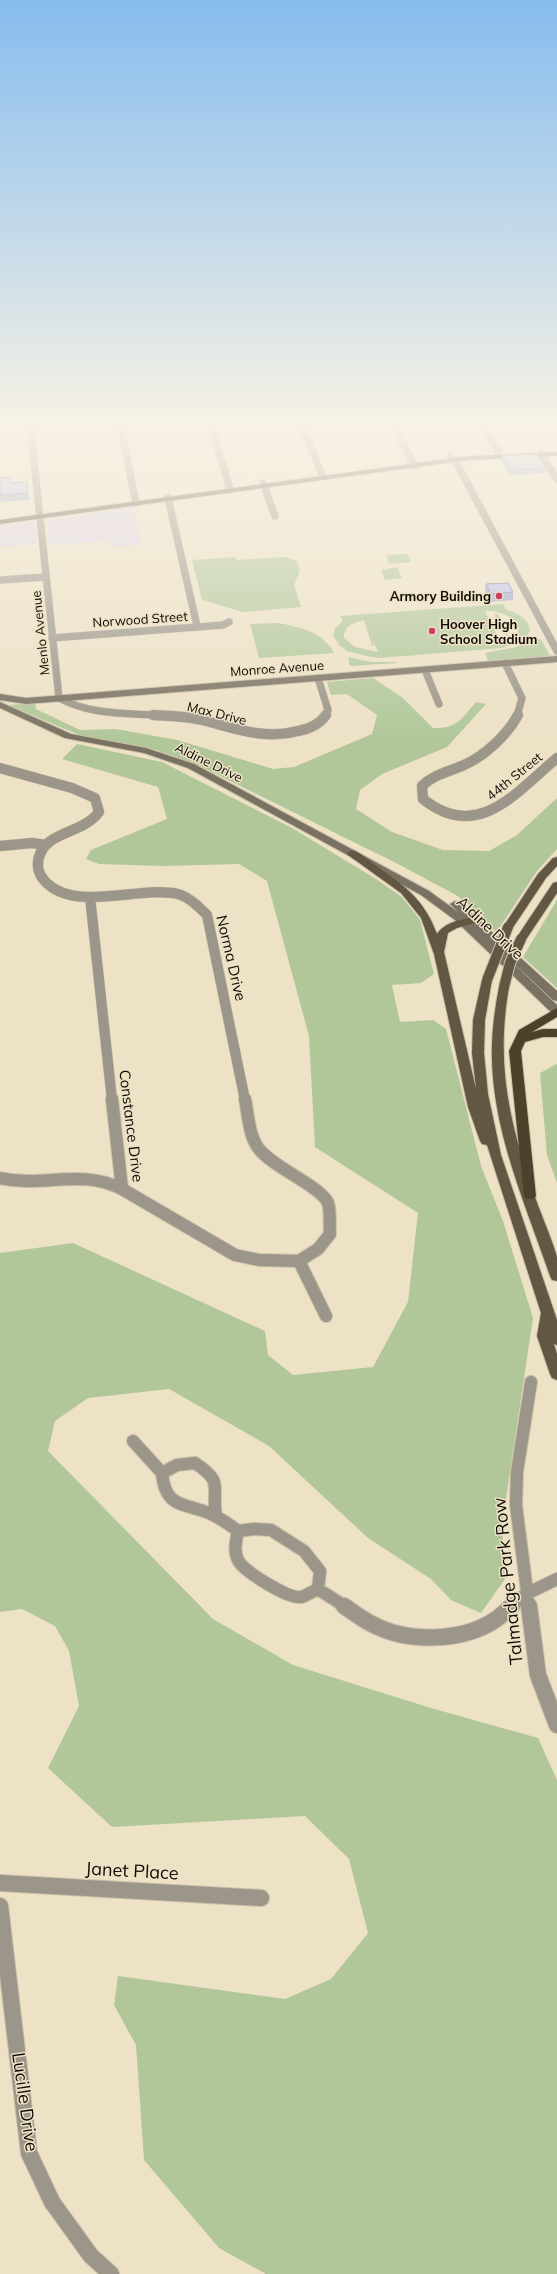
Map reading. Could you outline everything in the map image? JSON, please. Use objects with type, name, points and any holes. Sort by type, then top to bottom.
[{"type":"highway","points":[[530,1196],[514,1057],[517,1045],[526,1030],[557,1012]]},
{"type":"highway","points":[[520,1039],[538,1033],[557,1033]]},
{"type":"main road","name":"Monroe Avenue","points":[[0,697],[26,701],[557,660]]},
{"type":"main road","name":"Aldine Drive","points":[[0,705],[68,736],[146,751],[191,766],[352,853],[434,899],[469,921],[557,997]]},
{"type":"main road","points":[[352,853],[414,900],[426,918],[439,954],[474,1107],[484,1138],[495,1155]]},
{"type":"main road","points":[[557,860],[542,876],[508,927],[487,980],[479,1020],[478,1054],[482,1094],[495,1155],[557,1340]]},
{"type":"main road","points":[[557,886],[522,939],[510,963],[498,1017],[496,1052],[501,1094],[513,1145],[557,1276]]},
{"type":"main road","name":"Aldine Drive","points":[[469,921],[557,1012]]},
{"type":"main road","points":[[439,954],[441,933],[449,928],[469,921]]},
{"type":"main road","points":[[547,1311],[544,1336],[557,1374]]},
{"type":"street","name":"Menlo Avenue","points":[[41,529],[59,698]]},
{"type":"street","points":[[175,529],[198,626]]},
{"type":"street","points":[[491,529],[557,651]]},
{"type":"street","points":[[0,580],[46,577]]},
{"type":"street","name":"Norwood Street","points":[[52,638],[223,625],[229,622]]},
{"type":"street","name":"44th Street","points":[[505,663],[522,702],[519,711],[495,745],[482,756],[464,765],[441,772],[430,778],[422,786],[423,799],[440,810],[467,816],[492,811],[557,758]]},
{"type":"street","points":[[424,670],[439,704]]},
{"type":"street","name":"Max Drive","points":[[59,698],[88,710],[185,717],[256,736],[276,737],[316,726],[325,717],[328,710],[318,678]]},
{"type":"street","points":[[0,768],[72,788],[95,798],[99,812],[94,820],[46,845],[32,843],[0,846]]},
{"type":"street","name":"Norma Drive","points":[[46,845],[37,859],[39,873],[50,886],[71,894],[90,897],[156,892],[179,894],[202,909],[207,916],[252,1132],[258,1148],[272,1163],[317,1191],[328,1203],[330,1234],[318,1249],[299,1261]]},
{"type":"street","name":"Constance Drive","points":[[90,897],[122,1189],[235,1255],[260,1260],[299,1261]]},
{"type":"street","points":[[0,1178],[13,1182],[29,1183],[70,1177],[95,1178],[113,1183],[122,1189]]},
{"type":"street","points":[[299,1261],[326,1316]]},
{"type":"street","name":"Talmadge Park Row","points":[[531,1382],[517,1472],[516,1505],[526,1594],[538,1675],[557,1725]]},
{"type":"street","points":[[133,1441],[162,1473],[162,1482],[166,1494],[174,1502],[216,1516],[238,1531],[271,1530],[304,1551],[320,1571],[318,1589]]},
{"type":"street","points":[[162,1473],[177,1465],[195,1463],[210,1473],[216,1485],[213,1499],[216,1516]]},
{"type":"street","points":[[238,1531],[235,1549],[239,1562],[270,1587],[281,1592],[300,1597],[318,1589]]},
{"type":"street","points":[[318,1589],[373,1625],[406,1636],[440,1637],[472,1631],[495,1620],[526,1594],[557,1579]]},
{"type":"street","name":"Janet Place","points":[[0,1883],[261,1898]]},
{"type":"street","name":"Lucille Drive","points":[[0,1906],[29,2153],[52,2202],[91,2256],[111,2274]]},
{"type":"shaded area","points":[[0,529],[36,529],[37,544],[0,547]]},
{"type":"shaded area","points":[[48,529],[138,529],[141,545],[111,547],[109,541],[49,545]]},
{"type":"green space","points":[[407,554],[411,562],[389,564],[386,555]]},
{"type":"green space","points":[[236,557],[237,560],[284,557],[297,561],[300,571],[294,585],[301,607],[243,612],[202,600],[192,560]]},
{"type":"green space","points":[[397,567],[402,578],[385,580],[381,570]]},
{"type":"green space","name":"Hoover High School Stadium","points":[[504,604],[505,609],[525,619],[530,631],[523,640],[502,648],[380,658],[347,651],[339,645],[333,635],[335,628],[343,621],[340,616]],"holes":[[[485,611],[500,613],[509,617],[517,624],[519,628],[517,635],[510,640],[498,614],[494,614],[509,640],[501,643]],[[364,620],[372,646],[374,646],[371,636],[378,652],[355,647],[344,638],[345,630],[350,625]]]},
{"type":"green space","points":[[278,623],[294,626],[317,635],[324,640],[334,653],[259,658],[250,624]]},
{"type":"green space","points":[[529,639],[541,639],[550,656],[488,661],[485,653],[517,647]]},
{"type":"green space","points":[[348,657],[371,662],[397,663],[350,666]]},
{"type":"green space","points":[[373,678],[403,698],[433,728],[448,727],[463,718],[476,702],[486,704],[447,747],[382,774],[360,790],[356,809],[392,832],[443,850],[489,851],[517,835],[557,798],[557,849],[537,871],[496,933],[478,912],[456,895],[400,865],[196,764],[156,750],[82,736],[8,705],[35,703],[36,709],[80,730],[116,729],[177,740],[273,769],[294,767],[372,734],[377,715],[347,694],[331,695],[327,682]]},
{"type":"green space","points":[[77,744],[162,762],[292,828],[376,879],[402,897],[420,920],[434,974],[421,983],[392,985],[400,1022],[433,1020],[446,1029],[481,1166],[503,1221],[533,1318],[502,1525],[505,1579],[481,1613],[451,1600],[431,1579],[368,1538],[269,1446],[169,1389],[88,1398],[55,1421],[48,1451],[213,1619],[293,1665],[431,1708],[538,1738],[557,1780],[557,2274],[266,2274],[219,2248],[144,2160],[136,2045],[114,2005],[118,1976],[285,1999],[331,1979],[368,1933],[349,1859],[305,1816],[112,1827],[48,1768],[79,1706],[69,1651],[55,1626],[22,1609],[0,1612],[0,1253],[73,1243],[265,1331],[268,1355],[293,1375],[373,1367],[408,1302],[418,1213],[315,1147],[309,1036],[267,881],[239,864],[164,866],[99,864],[86,859],[91,850],[167,819],[158,787],[62,759]]},
{"type":"green space","points":[[557,900],[557,988],[523,957]]},
{"type":"green space","points":[[557,1064],[557,1183],[547,1155],[540,1073]]},
{"type":"building","points":[[508,583],[513,592],[491,594],[486,584]]},
{"type":"place","name":"Armory Building","points":[[499,596]]},
{"type":"place","name":"Hoover High School Stadium","points":[[432,631]]}]
